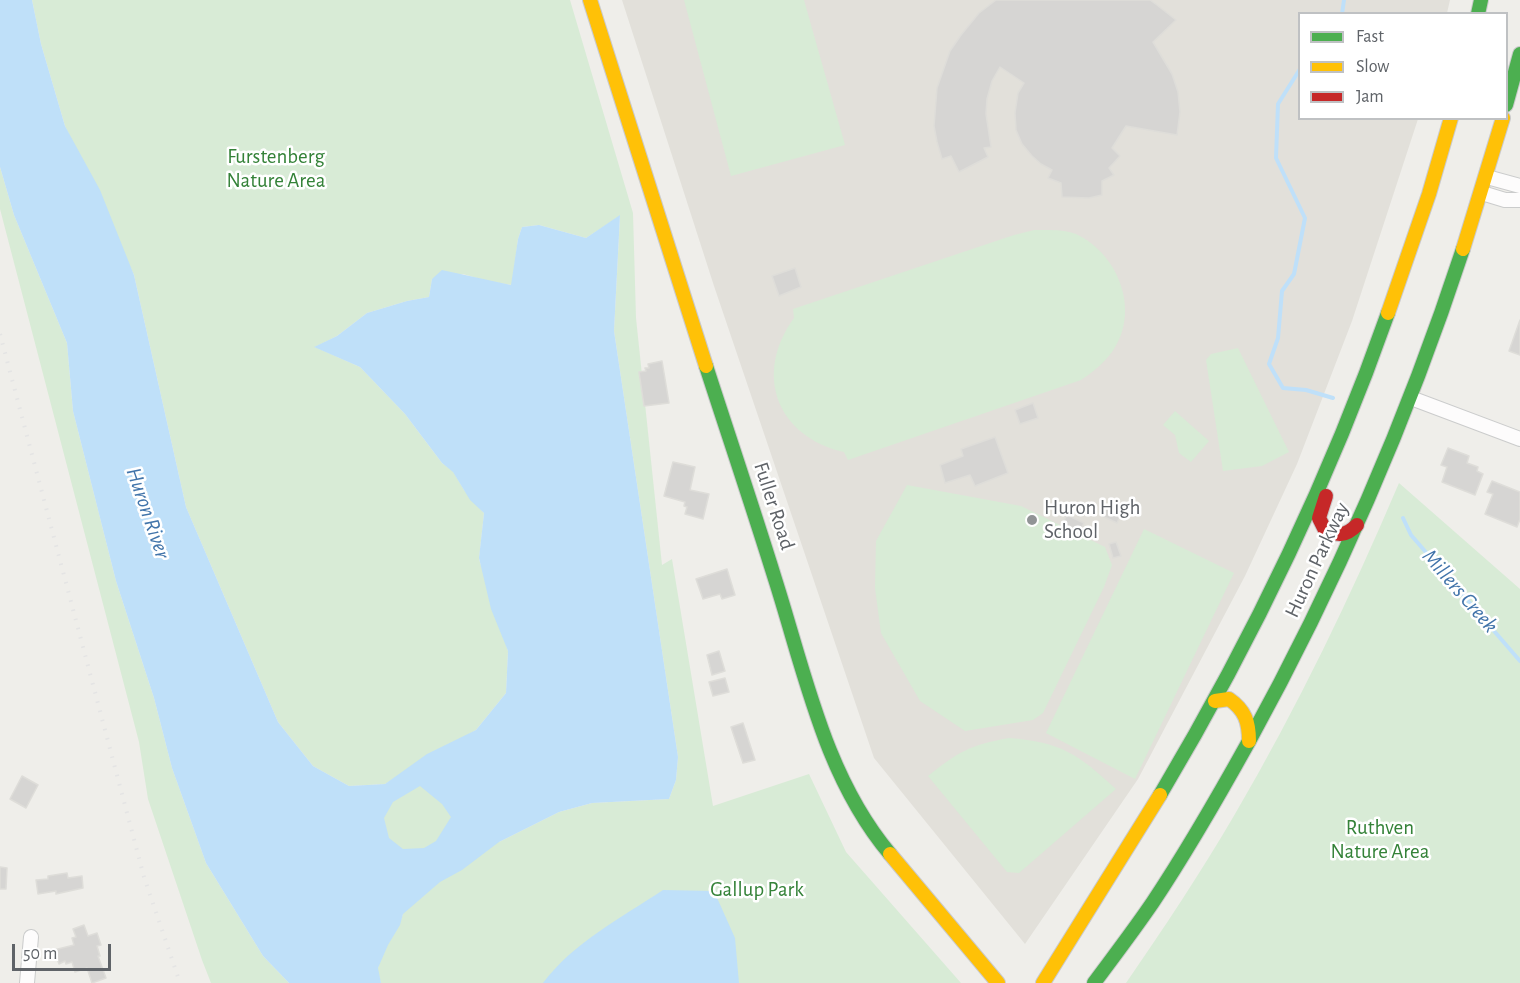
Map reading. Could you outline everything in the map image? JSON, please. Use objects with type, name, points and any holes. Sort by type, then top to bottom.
[{"type":"main road","name":"Fuller Road","points":[[590,0],[671,261],[776,578],[816,713],[838,770],[856,807],[875,837],[998,983]]},
{"type":"main road","points":[[1508,98],[1520,54]]},
{"type":"main road","name":"Huron Parkway","points":[[1043,983],[1138,832],[1215,701],[1289,554],[1343,432],[1398,288],[1450,120]]},
{"type":"main road","name":"Huron Parkway","points":[[1094,983],[1160,892],[1191,842],[1249,743],[1301,645],[1358,524],[1411,398],[1443,312],[1487,177],[1502,120]]},
{"type":"main road","points":[[1343,432],[1344,453],[1321,507],[1319,518],[1325,530],[1343,536],[1350,533],[1358,524]]},
{"type":"main road","points":[[1215,701],[1221,698],[1229,699],[1244,711],[1250,728],[1249,743]]},
{"type":"street","points":[[1487,177],[1520,186]]},
{"type":"street","points":[[1482,193],[1505,200],[1520,200]]},
{"type":"street","points":[[1411,398],[1520,439]]},
{"type":"street","points":[[27,983],[31,937]]},
{"type":"shaded area","name":"Huron High School","points":[[622,0],[1450,0],[1447,12],[1298,12],[1298,120],[1418,120],[1352,321],[1297,464],[1245,576],[1138,779],[1025,944],[874,758],[714,286]]},
{"type":"green space","name":"Furstenberg Nature Area","points":[[32,0],[570,0],[633,213],[636,318],[662,565],[672,559],[713,806],[809,774],[846,852],[961,983],[381,983],[378,971],[379,962],[403,914],[343,813],[437,770],[499,842],[559,812],[592,803],[669,799],[676,780],[678,757],[614,331],[620,216],[586,238],[539,225],[522,227],[518,239],[512,285],[463,274],[432,279],[429,297],[367,313],[337,336],[315,347],[360,367],[405,414],[442,463],[453,471],[464,490],[484,513],[479,559],[508,651],[506,693],[476,730],[385,784],[349,786],[313,766],[278,722],[186,507],[134,275],[65,126],[41,44]]},
{"type":"green space","points":[[684,0],[804,0],[845,145],[731,176]]},
{"type":"green space","points":[[0,167],[14,215],[67,343],[73,411],[116,581],[154,698],[172,768],[206,863],[263,956],[289,983],[211,983],[202,960],[148,799],[139,742],[0,209]]},
{"type":"green space","points":[[1034,230],[1071,232],[1091,243],[1104,255],[1121,286],[1125,302],[1125,320],[1121,336],[1109,356],[1090,374],[1081,380],[848,460],[844,452],[821,444],[802,433],[788,418],[778,400],[774,381],[775,360],[782,339],[794,318],[793,309]]},
{"type":"green space","points":[[1238,348],[1289,452],[1262,466],[1223,471],[1206,360],[1211,354]]},
{"type":"green space","points":[[1175,411],[1209,441],[1191,462],[1179,453],[1175,435],[1163,425]]},
{"type":"green space","name":"Ruthven Nature Area","points":[[1399,483],[1520,589],[1520,983],[1126,983],[1209,857],[1280,733],[1362,567]]},
{"type":"green space","points":[[907,485],[1021,506],[1105,547],[1112,565],[1104,587],[1043,713],[1033,720],[965,731],[920,701],[881,633],[875,588],[876,541]]},
{"type":"green space","points":[[1144,529],[1234,573],[1135,779],[1046,733]]},
{"type":"green space","points":[[1009,738],[1042,743],[1068,752],[1091,767],[1116,789],[1019,873],[1007,872],[928,776],[965,751]]},
{"type":"water","name":"Huron River","points":[[0,0],[32,0],[41,44],[65,126],[100,190],[134,275],[186,507],[278,722],[313,766],[349,786],[385,784],[427,754],[476,730],[506,693],[508,651],[491,609],[479,558],[484,513],[470,500],[453,472],[442,463],[405,414],[360,367],[314,347],[337,336],[367,313],[429,297],[432,279],[442,270],[511,285],[522,227],[539,225],[586,238],[620,215],[614,331],[678,757],[676,780],[669,799],[592,803],[559,812],[499,842],[462,870],[440,882],[403,914],[400,925],[378,968],[381,983],[289,983],[263,956],[206,863],[172,768],[154,698],[116,581],[73,411],[67,343],[14,215],[0,167]],"holes":[[[420,786],[442,804],[451,817],[436,841],[424,848],[403,849],[389,838],[384,818],[393,802]]]},
{"type":"water","points":[[663,890],[714,891],[735,938],[739,983],[543,983],[555,968],[584,943]]},
{"type":"building","points":[[996,0],[1150,0],[1157,5],[1176,20],[1153,42],[1172,74],[1178,92],[1180,112],[1177,135],[1126,126],[1112,148],[1120,156],[1109,168],[1114,175],[1102,181],[1102,195],[1089,198],[1062,197],[1061,183],[1048,178],[1052,170],[1032,156],[1022,144],[1016,130],[1015,113],[1018,93],[1024,83],[1000,67],[992,81],[987,99],[986,114],[991,147],[984,148],[988,157],[959,172],[951,156],[942,159],[937,142],[934,126],[937,88],[950,51],[979,13]]},
{"type":"building","points":[[795,268],[801,287],[779,296],[772,276]]},
{"type":"building","points":[[1520,320],[1520,355],[1509,351]]},
{"type":"building","points":[[662,361],[669,403],[644,406],[639,372],[646,371],[645,368],[649,368],[648,364]]},
{"type":"building","points":[[1033,403],[1038,418],[1020,424],[1015,410]]},
{"type":"building","points":[[995,437],[1008,473],[975,486],[970,475],[945,483],[940,465],[963,456],[961,449]]},
{"type":"building","points":[[1448,448],[1469,456],[1467,463],[1478,467],[1477,471],[1483,474],[1475,495],[1442,482],[1447,467],[1441,465]]},
{"type":"building","points":[[673,462],[695,467],[690,490],[709,494],[703,519],[685,514],[687,507],[684,506],[685,502],[664,496]]},
{"type":"building","points":[[1492,481],[1520,492],[1520,519],[1517,527],[1485,514],[1493,494],[1487,492]]},
{"type":"building","points":[[1105,504],[1122,512],[1117,523],[1100,515]]},
{"type":"building","points":[[1067,515],[1084,523],[1080,532],[1062,524]]},
{"type":"building","points":[[1116,542],[1121,556],[1113,558],[1109,544]]},
{"type":"building","points":[[727,569],[735,595],[722,599],[720,594],[703,599],[696,579]]},
{"type":"building","points":[[719,651],[725,671],[712,675],[707,655]]},
{"type":"building","points":[[725,678],[729,692],[713,696],[709,682]]},
{"type":"building","points":[[743,723],[755,760],[743,763],[731,727]]},
{"type":"building","points":[[22,776],[38,785],[26,808],[10,799]]},
{"type":"building","points":[[0,867],[7,868],[6,889],[0,889]]},
{"type":"building","points":[[67,873],[68,878],[82,876],[83,888],[56,894],[56,891],[38,894],[36,880]]},
{"type":"building","points":[[84,925],[88,936],[97,933],[101,945],[97,946],[100,956],[98,956],[106,978],[92,983],[87,968],[75,972],[72,962],[66,964],[65,961],[59,964],[54,950],[74,945],[72,938],[76,937],[73,929]]},
{"type":"waterway","name":"Millers Creek","points":[[1342,12],[1344,0]]},
{"type":"waterway","name":"Millers Creek","points":[[1298,72],[1278,104],[1276,158],[1305,218],[1294,274],[1282,291],[1278,338],[1269,364],[1283,388],[1306,390],[1333,398]]},
{"type":"waterway","name":"Millers Creek","points":[[1403,518],[1411,535],[1520,661]]},
{"type":"railway","points":[[0,334],[144,877],[180,983]]},
{"type":"traffic: fast","points":[[1478,12],[1481,0]]},
{"type":"traffic: fast","points":[[1508,98],[1520,54]]},
{"type":"traffic: fast","points":[[1094,983],[1166,883],[1214,804],[1280,683],[1367,501],[1418,376],[1463,249]]},
{"type":"traffic: fast","points":[[1160,795],[1226,679],[1286,560],[1340,438],[1388,313]]},
{"type":"traffic: fast","points":[[706,366],[767,552],[819,723],[849,792],[868,824],[890,854]]},
{"type":"traffic: slow","points":[[590,0],[706,366]]},
{"type":"traffic: slow","points":[[1388,313],[1429,194],[1450,120]]},
{"type":"traffic: slow","points":[[1463,249],[1502,120]]},
{"type":"traffic: slow","points":[[1215,701],[1229,699],[1239,708],[1247,722],[1249,741]]},
{"type":"traffic: slow","points":[[1043,983],[1160,795]]},
{"type":"traffic: slow","points":[[890,854],[998,983]]},
{"type":"traffic: jam","points":[[1326,496],[1319,518],[1325,530],[1342,534],[1357,525]]},
{"type":"place","name":"Huron High School","points":[[1032,520]]},
{"type":"park label","name":"Gallup Park","points":[[757,890]]}]
